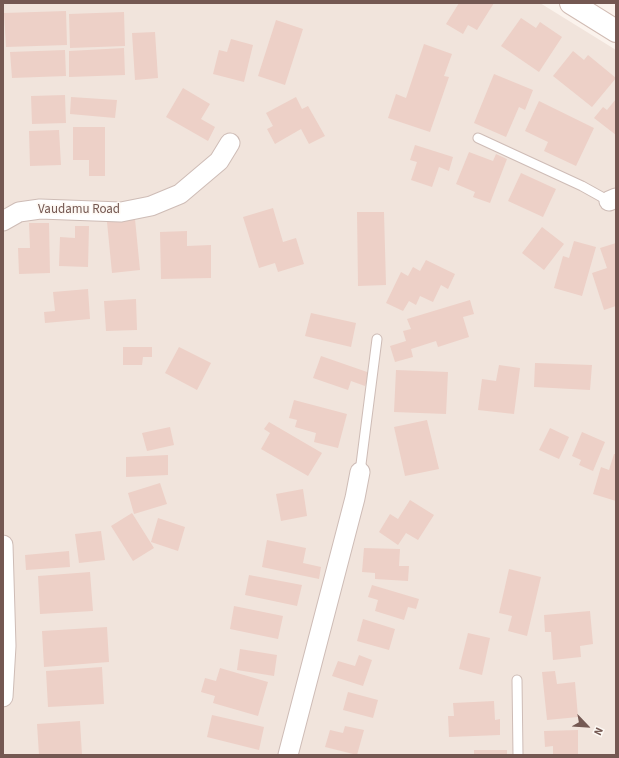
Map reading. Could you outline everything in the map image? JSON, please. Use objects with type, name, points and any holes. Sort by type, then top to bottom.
[{"type":"street","points":[[571,3],[616,31]]},
{"type":"street","name":"Vaudamu Road","points":[[3,221],[19,212],[40,209],[121,212],[151,206],[180,194],[219,160],[230,143]]},
{"type":"street","points":[[288,755],[355,498],[360,472]]},
{"type":"street","points":[[3,545],[6,646],[3,697]]},
{"type":"lane","points":[[478,138],[613,200]]},
{"type":"lane","points":[[360,472],[377,339]]},
{"type":"lane","points":[[517,680],[518,755]]},
{"type":"shaded area","points":[[3,3],[540,3],[616,50],[616,755],[3,755]]},
{"type":"building","points":[[459,3],[494,3],[477,30],[468,25],[463,34],[446,24]]},
{"type":"building","points":[[66,11],[67,45],[6,47],[4,13]]},
{"type":"building","points":[[124,12],[125,46],[70,48],[69,14]]},
{"type":"building","points":[[521,18],[536,28],[540,22],[562,37],[539,72],[501,46]]},
{"type":"building","points":[[276,20],[303,29],[285,85],[258,76]]},
{"type":"building","points":[[155,32],[158,78],[135,80],[132,33]]},
{"type":"building","points":[[231,39],[253,45],[244,82],[213,74],[219,50],[227,52]]},
{"type":"building","points":[[424,44],[452,54],[444,76],[449,77],[430,132],[388,118],[396,94],[406,98]]},
{"type":"building","points":[[124,48],[125,75],[69,77],[69,51]]},
{"type":"building","points":[[65,50],[66,76],[12,78],[10,52]]},
{"type":"building","points":[[573,51],[584,60],[588,55],[616,78],[592,107],[553,76]]},
{"type":"building","points":[[494,74],[533,90],[525,110],[519,107],[506,137],[474,123]]},
{"type":"building","points":[[183,88],[210,104],[201,119],[215,127],[208,141],[166,117]]},
{"type":"building","points":[[65,95],[66,123],[32,124],[31,96]]},
{"type":"building","points":[[71,97],[117,100],[115,118],[70,114]]},
{"type":"building","points":[[296,97],[302,109],[308,106],[325,136],[309,144],[301,129],[275,144],[267,129],[273,126],[266,113]]},
{"type":"building","points":[[616,99],[616,135],[594,118],[603,107],[607,110]]},
{"type":"building","points":[[539,101],[594,128],[576,166],[544,151],[548,142],[525,131]]},
{"type":"building","points":[[73,127],[105,127],[105,176],[89,176],[89,160],[73,160]]},
{"type":"building","points":[[59,130],[61,165],[30,166],[29,131]]},
{"type":"building","points":[[415,145],[453,157],[449,171],[439,167],[432,187],[411,180],[417,162],[410,160]]},
{"type":"building","points":[[469,152],[493,161],[496,154],[507,159],[490,203],[473,197],[475,192],[456,184]]},
{"type":"building","points":[[521,173],[556,189],[543,217],[508,201]]},
{"type":"building","points":[[273,208],[283,242],[296,238],[304,264],[278,272],[275,263],[259,268],[243,217]]},
{"type":"building","points":[[357,212],[384,212],[386,285],[358,286]]},
{"type":"building","points":[[135,219],[140,270],[112,273],[107,222]]},
{"type":"building","points":[[29,223],[49,223],[50,273],[19,274],[18,248],[30,248]]},
{"type":"building","points":[[75,226],[89,226],[88,267],[59,266],[60,237],[75,238]]},
{"type":"building","points":[[542,227],[564,244],[544,270],[522,253]]},
{"type":"building","points":[[187,231],[187,246],[211,245],[211,278],[161,279],[160,232]]},
{"type":"building","points":[[574,241],[596,247],[582,296],[554,288],[563,256],[569,258]]},
{"type":"building","points":[[616,243],[616,306],[604,310],[592,273],[607,268],[600,248]]},
{"type":"building","points":[[426,260],[455,274],[448,289],[441,285],[433,302],[420,296],[416,305],[409,301],[403,311],[386,303],[401,272],[408,276],[413,267],[420,271]]},
{"type":"building","points":[[88,289],[90,319],[45,323],[44,312],[55,311],[53,292]]},
{"type":"building","points":[[136,299],[137,330],[106,331],[104,301]]},
{"type":"building","points":[[470,300],[474,314],[463,317],[469,337],[438,347],[436,341],[411,349],[413,357],[395,362],[390,346],[406,341],[403,331],[411,329],[407,319]]},
{"type":"building","points":[[311,313],[356,323],[351,347],[305,336]]},
{"type":"building","points":[[123,347],[152,347],[152,357],[143,357],[142,365],[123,365]]},
{"type":"building","points":[[179,347],[211,363],[197,390],[165,373]]},
{"type":"building","points":[[321,356],[370,373],[365,386],[351,381],[348,390],[313,378]]},
{"type":"building","points":[[535,363],[592,365],[590,390],[534,387]]},
{"type":"building","points":[[499,365],[520,368],[514,414],[478,410],[482,379],[496,381]]},
{"type":"building","points":[[396,370],[448,372],[446,414],[394,412]]},
{"type":"building","points":[[294,400],[347,414],[338,448],[314,442],[316,433],[295,427],[297,420],[289,418]]},
{"type":"building","points":[[427,420],[439,469],[405,476],[394,427]]},
{"type":"building","points":[[269,422],[322,453],[308,476],[261,449],[270,433],[264,429]]},
{"type":"building","points":[[170,427],[174,445],[147,451],[142,433]]},
{"type":"building","points":[[550,428],[569,437],[559,459],[539,450]]},
{"type":"building","points":[[582,432],[605,442],[593,471],[579,465],[581,460],[572,456]]},
{"type":"building","points":[[614,454],[616,454],[616,501],[593,494],[601,467],[609,470]]},
{"type":"building","points":[[168,455],[168,475],[126,477],[126,457]]},
{"type":"building","points":[[160,483],[167,504],[134,514],[128,493]]},
{"type":"building","points":[[303,489],[307,516],[281,521],[276,494]]},
{"type":"building","points":[[410,500],[434,515],[418,540],[406,533],[398,545],[379,532],[390,514],[398,519]]},
{"type":"building","points":[[132,513],[154,548],[133,561],[111,526]]},
{"type":"building","points":[[158,518],[185,527],[178,551],[151,542]]},
{"type":"building","points":[[101,531],[105,560],[79,563],[75,534]]},
{"type":"building","points":[[267,540],[306,548],[303,563],[321,567],[319,579],[262,567]]},
{"type":"building","points":[[364,548],[400,549],[399,566],[409,566],[408,581],[375,579],[375,573],[362,572]]},
{"type":"building","points":[[69,551],[70,567],[26,570],[25,555]]},
{"type":"building","points":[[509,569],[541,577],[527,636],[508,631],[512,616],[499,613]]},
{"type":"building","points":[[90,572],[93,611],[40,614],[38,576]]},
{"type":"building","points":[[249,575],[302,585],[297,606],[245,595]]},
{"type":"building","points":[[372,585],[419,599],[416,609],[408,607],[404,620],[375,611],[378,600],[368,597]]},
{"type":"building","points":[[234,606],[283,616],[278,639],[230,629]]},
{"type":"building","points":[[590,611],[593,644],[580,646],[581,657],[553,660],[551,632],[545,632],[544,615]]},
{"type":"building","points":[[363,619],[395,629],[389,650],[357,641]]},
{"type":"building","points":[[107,627],[109,662],[44,667],[42,631]]},
{"type":"building","points":[[468,633],[490,638],[482,675],[459,669]]},
{"type":"building","points":[[240,649],[277,655],[274,676],[237,670]]},
{"type":"building","points":[[359,655],[372,660],[363,686],[332,676],[338,661],[355,666]]},
{"type":"building","points":[[102,667],[104,704],[48,707],[46,671]]},
{"type":"building","points":[[220,668],[268,682],[258,716],[213,703],[215,696],[201,692],[205,678],[216,681]]},
{"type":"building","points":[[555,671],[557,684],[575,682],[578,717],[547,720],[542,672]]},
{"type":"building","points":[[348,692],[378,700],[373,718],[343,710]]},
{"type":"building","points":[[494,701],[495,720],[500,719],[500,735],[449,737],[448,716],[454,716],[453,703]]},
{"type":"building","points":[[212,715],[264,727],[259,750],[207,737]]},
{"type":"building","points":[[80,721],[82,755],[39,755],[37,724]]},
{"type":"building","points":[[345,726],[364,730],[357,755],[325,747],[330,730],[343,733]]},
{"type":"building","points":[[578,730],[578,755],[553,755],[553,746],[545,747],[544,731]]},
{"type":"building","points":[[474,750],[507,750],[507,755],[474,755]]}]
